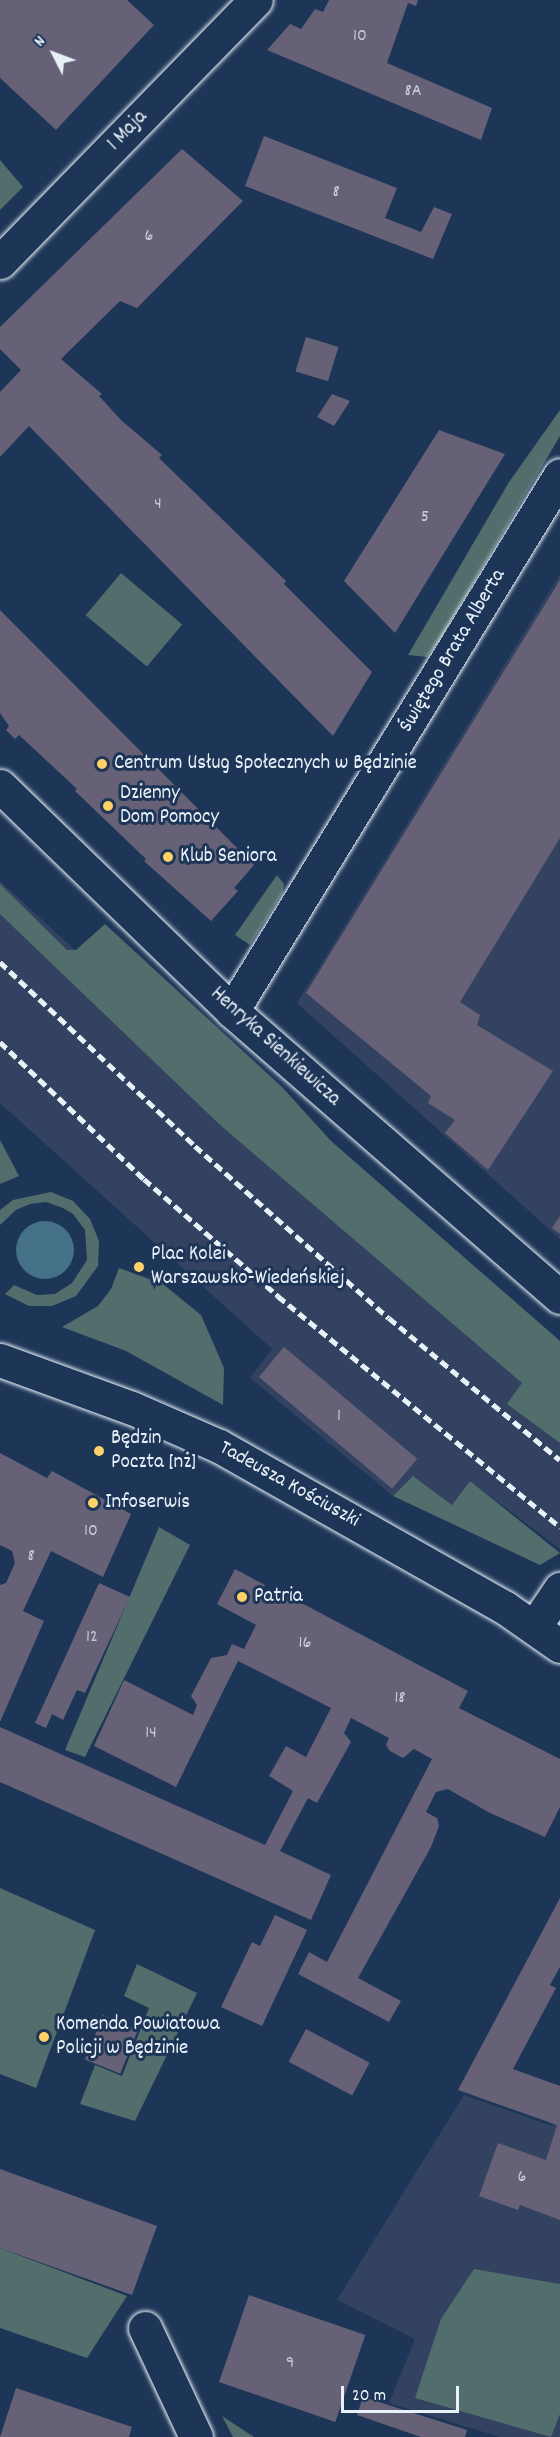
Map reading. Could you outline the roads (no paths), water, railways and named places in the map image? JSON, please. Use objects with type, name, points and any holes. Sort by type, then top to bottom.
[{"type":"street","name":"1 Maja","points":[[0,262],[256,0]]},
{"type":"street","name":"Świętego Brata Alberta","points":[[232,1011],[560,475]]},
{"type":"street","name":"Henryka Sienkiewicza","points":[[0,786],[232,1011],[560,1297]]},
{"type":"street","name":"Tadeusza Kościuszki","points":[[0,1360],[132,1408],[219,1446],[535,1626],[560,1646]]},
{"type":"street","points":[[535,1626],[560,1589]]},
{"type":"street","points":[[145,2328],[196,2437]]},
{"type":"railway","points":[[0,962],[195,1146],[389,1318],[560,1460]]},
{"type":"railway","points":[[0,1042],[144,1179],[278,1296],[560,1527]]},
{"type":"place","name":"Centrum Usług Społecznych w Będzinie","points":[[102,764]]},
{"type":"place","name":"Dzienny Dom Pomocy","points":[[108,806]]},
{"type":"place","name":"Klub Seniora","points":[[168,857]]},
{"type":"place","name":"Plac Kolei Warszawsko-Wiedeńskiej","points":[[139,1267]]},
{"type":"place","name":"Będzin Poczta [nż]","points":[[99,1451]]},
{"type":"place","name":"Infoserwis","points":[[93,1503]]},
{"type":"place","name":"Patria","points":[[242,1597]]},
{"type":"place","name":"Komenda Powiatowa Policji w Będzinie","points":[[44,2037]]}]
